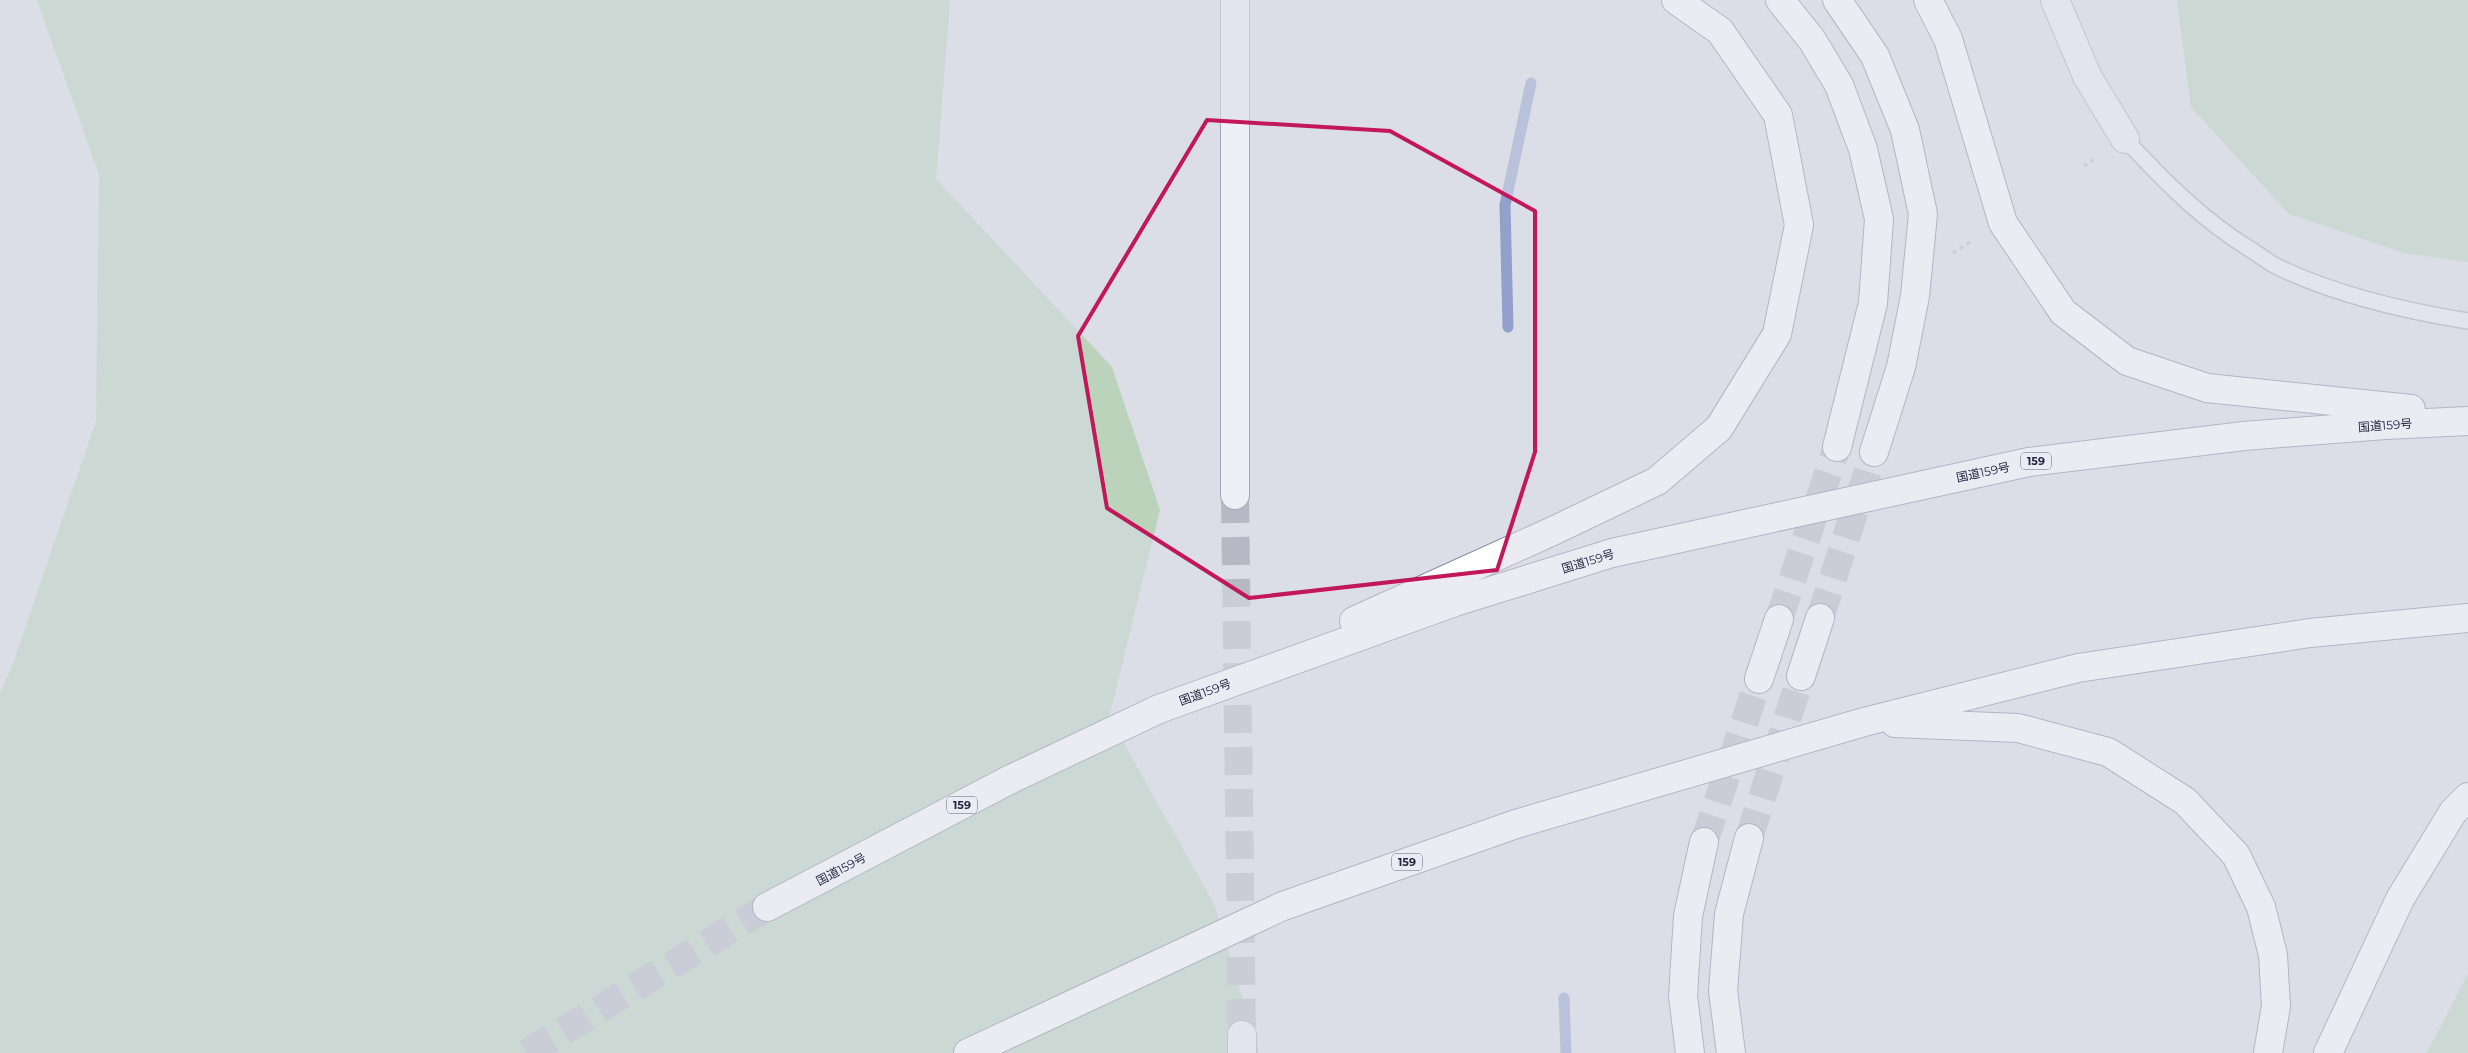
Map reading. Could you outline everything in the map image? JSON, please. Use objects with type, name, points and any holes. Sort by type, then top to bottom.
[{"type":"highway","points":[[1159,709],[1546,534],[1657,481],[1720,428],[1778,334],[1799,225],[1778,114],[1720,31],[1676,0]]},
{"type":"highway","points":[[1780,0],[1812,40],[1839,85],[1863,149],[1879,219],[1873,303],[1837,446]]},
{"type":"highway","points":[[1837,0],[1875,56],[1905,130],[1923,214],[1915,296],[1901,367],[1874,452]]},
{"type":"highway","points":[[1928,0],[1948,38],[2004,223],[2063,312],[2127,361],[2207,388],[2361,405],[2468,412]]},
{"type":"highway","name":"国道159号","points":[[767,907],[1009,780],[1159,709],[1455,602],[1612,554],[2029,462],[2244,436],[2385,425],[2468,421]]},
{"type":"highway","points":[[1801,676],[1820,618]]},
{"type":"highway","name":"159","points":[[968,1053],[1283,906],[1516,824],[1864,722],[2078,668],[2310,633],[2468,618]]},
{"type":"highway","points":[[1759,679],[1779,619]]},
{"type":"highway","points":[[1864,722],[2018,728],[2108,752],[2185,801],[2236,855],[2261,907],[2273,955],[2276,1006],[2268,1053]]},
{"type":"highway","points":[[2328,1053],[2400,899],[2454,812],[2468,796]]},
{"type":"highway","points":[[1731,1053],[1723,991],[1729,914],[1749,838]]},
{"type":"highway","points":[[1690,1053],[1684,996],[1688,916],[1704,842]]},
{"type":"street","points":[[2055,0],[2087,76],[2124,139]]},
{"type":"street","points":[[1233,2],[1235,495]]},
{"type":"lane","points":[[2124,139],[2168,185],[2222,232],[2281,269],[2348,294],[2419,313],[2468,322]]},
{"type":"path","points":[[1950,255],[1978,237]]},
{"type":"highlighted area","points":[[1207,120],[1390,131],[1535,211],[1535,452],[1497,570],[1249,598],[1107,508],[1078,336]]},
{"type":"green space","points":[[37,0],[950,0],[936,179],[1112,367],[1160,510],[1109,717],[1214,904],[1259,1053],[0,1053],[0,693],[14,661],[96,421],[99,174]]},
{"type":"green space","points":[[2177,0],[2468,0],[2468,262],[2404,253],[2289,214],[2191,107]]},
{"type":"green space","points":[[2468,974],[2468,1053],[2427,1053]]},
{"type":"waterway","points":[[1508,327],[1505,205],[1531,83]]},
{"type":"waterway","points":[[1564,998],[1566,1053]]},
{"type":"tunnel","points":[[1779,619],[1837,447]]},
{"type":"tunnel","points":[[1820,618],[1874,452]]},
{"type":"tunnel","points":[[1235,495],[1242,1035]]},
{"type":"tunnel","points":[[1749,838],[1801,676]]},
{"type":"tunnel","points":[[1704,842],[1759,679]]},
{"type":"tunnel","points":[[527,1053],[767,907]]}]
